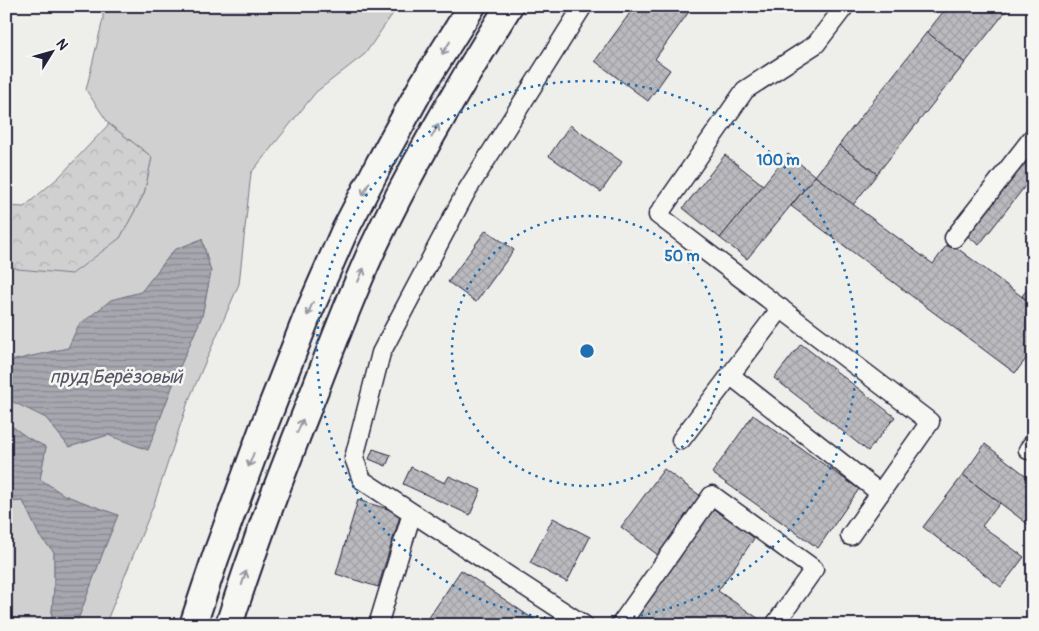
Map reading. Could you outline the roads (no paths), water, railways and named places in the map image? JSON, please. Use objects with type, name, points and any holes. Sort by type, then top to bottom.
[{"type":"highway","points":[[193,625],[216,556],[273,404],[308,314],[344,232],[419,92],[472,6]]},
{"type":"highway","points":[[229,625],[246,570],[339,328],[371,251],[401,191],[450,104],[509,6]]},
{"type":"lane","points":[[582,6],[466,192],[381,353],[354,458],[362,480],[584,625]]},
{"type":"lane","points":[[845,6],[816,44],[745,90],[658,215],[930,422],[850,536]]},
{"type":"lane","points":[[954,238],[1033,137]]},
{"type":"lane","points":[[681,440],[781,308]]},
{"type":"lane","points":[[730,376],[880,493]]},
{"type":"lane","points":[[620,625],[712,495],[814,569],[776,623],[777,625]]},
{"type":"lane","points":[[378,625],[412,513]]},
{"type":"water","name":"пруд Берёзовый","points":[[202,239],[211,272],[202,316],[179,369],[148,450],[108,435],[69,447],[46,418],[11,401],[6,413],[6,362],[68,348],[78,326],[111,300],[141,292],[174,250]]},
{"type":"water","points":[[6,422],[28,438],[46,447],[40,479],[64,495],[118,515],[76,625],[50,625],[54,588],[54,552],[40,537],[23,501],[6,502]]}]
